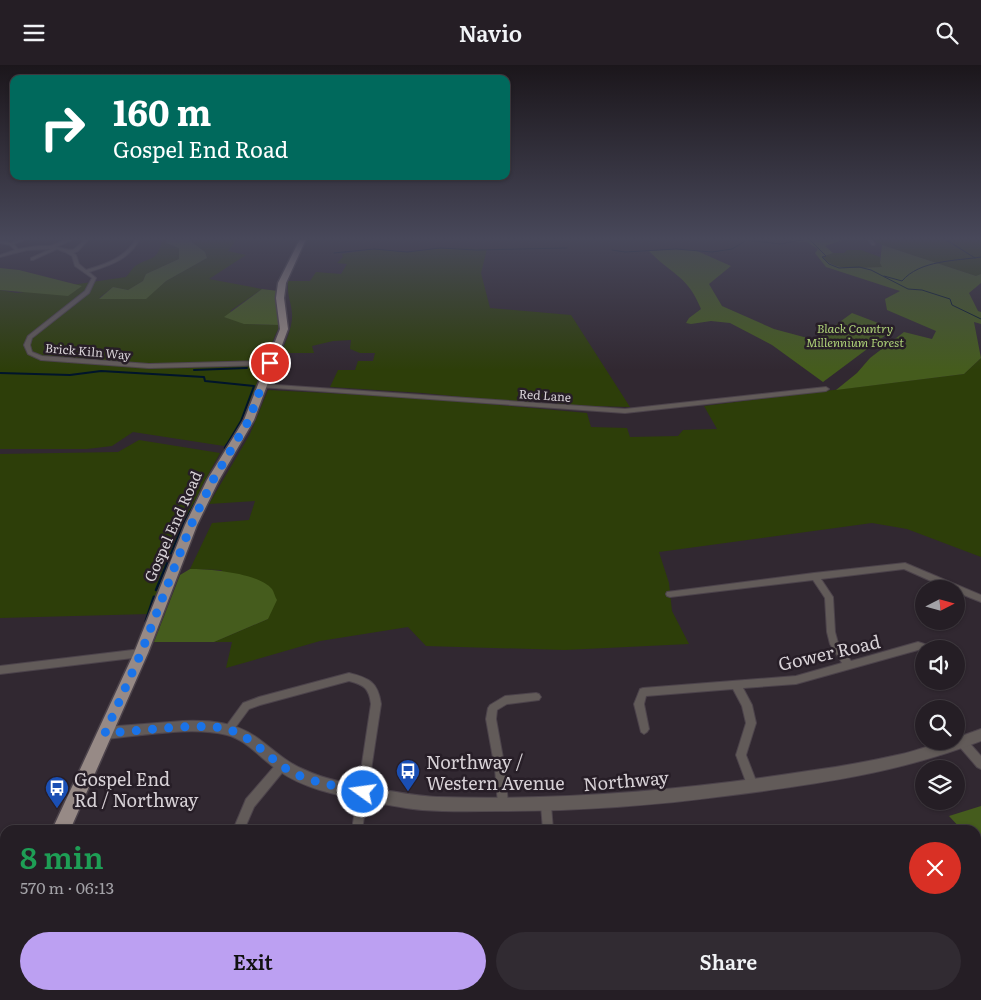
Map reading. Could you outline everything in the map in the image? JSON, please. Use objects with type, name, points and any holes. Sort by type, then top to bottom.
[{"type":"main road","name":"Gospel End Road","points":[[63,825],[141,653],[202,500],[249,420],[286,320],[280,298],[283,283]]},
{"type":"street","name":"Brick Kiln Way","points":[[93,283],[92,286],[70,307],[30,337],[27,345],[30,353],[41,358],[63,361],[123,365],[270,363]]},
{"type":"street","name":"Red Lane","points":[[262,386],[625,411],[823,391],[826,389]]},
{"type":"street","points":[[670,594],[905,566],[981,599]]},
{"type":"street","points":[[814,576],[829,597],[831,632],[834,644],[849,666]]},
{"type":"street","name":"Gower Road","points":[[644,729],[639,704],[644,692],[796,680],[915,647]]},
{"type":"street","points":[[0,670],[141,653]]},
{"type":"street","points":[[229,729],[246,706],[259,701],[349,677],[364,681],[376,696],[376,704],[358,825]]},
{"type":"street","points":[[736,685],[747,705],[751,723],[740,755],[753,786]]},
{"type":"street","points":[[503,804],[500,769],[491,719],[493,708],[505,700],[536,697]]},
{"type":"street","name":"Northway","points":[[105,733],[207,727],[229,729],[260,747],[282,765],[306,778],[399,800],[438,803],[546,805],[667,796],[753,786],[886,765],[936,750]]},
{"type":"street","name":"Northway","points":[[965,741],[981,735]]},
{"type":"street","points":[[965,745],[981,764]]},
{"type":"street","points":[[240,825],[250,803],[282,765]]},
{"type":"street","points":[[546,805],[548,825]]},
{"type":"green space","points":[[0,283],[69,283],[82,286],[68,296],[0,290]]},
{"type":"green space","points":[[88,283],[140,283],[128,290],[113,287],[99,298],[145,299],[164,283],[228,283],[262,289],[230,311],[244,324],[280,325],[249,403],[234,432],[224,446],[133,432],[112,446],[87,449],[0,449],[0,290],[17,293]]},
{"type":"green space","points":[[140,283],[164,283],[146,299],[99,299],[113,287],[128,290]]},
{"type":"green space","points":[[288,283],[483,283],[490,308],[571,315],[630,407],[557,405],[555,397],[530,397],[529,404],[423,393],[330,387],[338,370],[355,370],[358,361],[373,361],[375,353],[360,353],[350,349],[351,340],[333,341],[312,346],[314,353],[281,353],[289,334],[292,318]]},
{"type":"green space","name":"Black Country Millennium Forest","points":[[686,283],[711,283],[709,284],[722,306],[774,329],[815,340],[852,313],[894,329],[823,382],[772,345],[730,323],[711,321],[686,323],[689,318],[701,309]]},
{"type":"green space","points":[[874,283],[981,283],[969,293],[978,311],[981,312],[981,324],[974,322],[981,358],[964,374],[836,390],[857,373],[870,358],[904,332],[932,339],[936,331],[887,310],[885,299],[900,291]]},
{"type":"green space","points":[[262,289],[278,291],[280,325],[244,324],[224,317]]},
{"type":"green space","points":[[981,358],[981,557],[907,529],[872,523],[659,552],[669,583],[672,611],[689,644],[565,650],[426,646],[408,627],[320,641],[226,668],[232,642],[214,642],[268,619],[221,570],[190,569],[212,523],[249,520],[255,501],[209,504],[250,434],[268,390],[423,398],[587,413],[591,427],[627,428],[630,437],[678,436],[683,430],[717,429],[704,406],[964,374]]},
{"type":"green space","points":[[139,440],[220,453],[202,486],[149,614],[0,618],[0,454],[118,452]]},
{"type":"green space","points":[[190,569],[234,573],[257,579],[266,584],[272,589],[277,600],[268,619],[214,642],[154,642],[180,575]]},
{"type":"green space","points":[[981,806],[981,825],[957,825],[949,816]]},
{"type":"waterway","points":[[896,283],[908,289],[922,290],[950,299],[952,305],[981,319]]},
{"type":"waterway","points":[[194,370],[247,368]]},
{"type":"waterway","points":[[0,373],[70,375],[101,371],[204,377],[205,381],[254,386],[241,421],[226,446]]},
{"type":"waterway","points":[[156,590],[184,523],[220,459]]},
{"type":"waterway","points":[[146,621],[154,597]]},
{"type":"place","name":"Northway / Western Avenue","points":[[408,792]]},
{"type":"place","name":"Gospel End Rd / Northway","points":[[57,809]]},
{"type":"route","points":[[270,363],[249,420],[202,500],[141,653],[105,733],[207,727],[229,729],[260,747],[292,772],[306,778],[363,792]]}]
